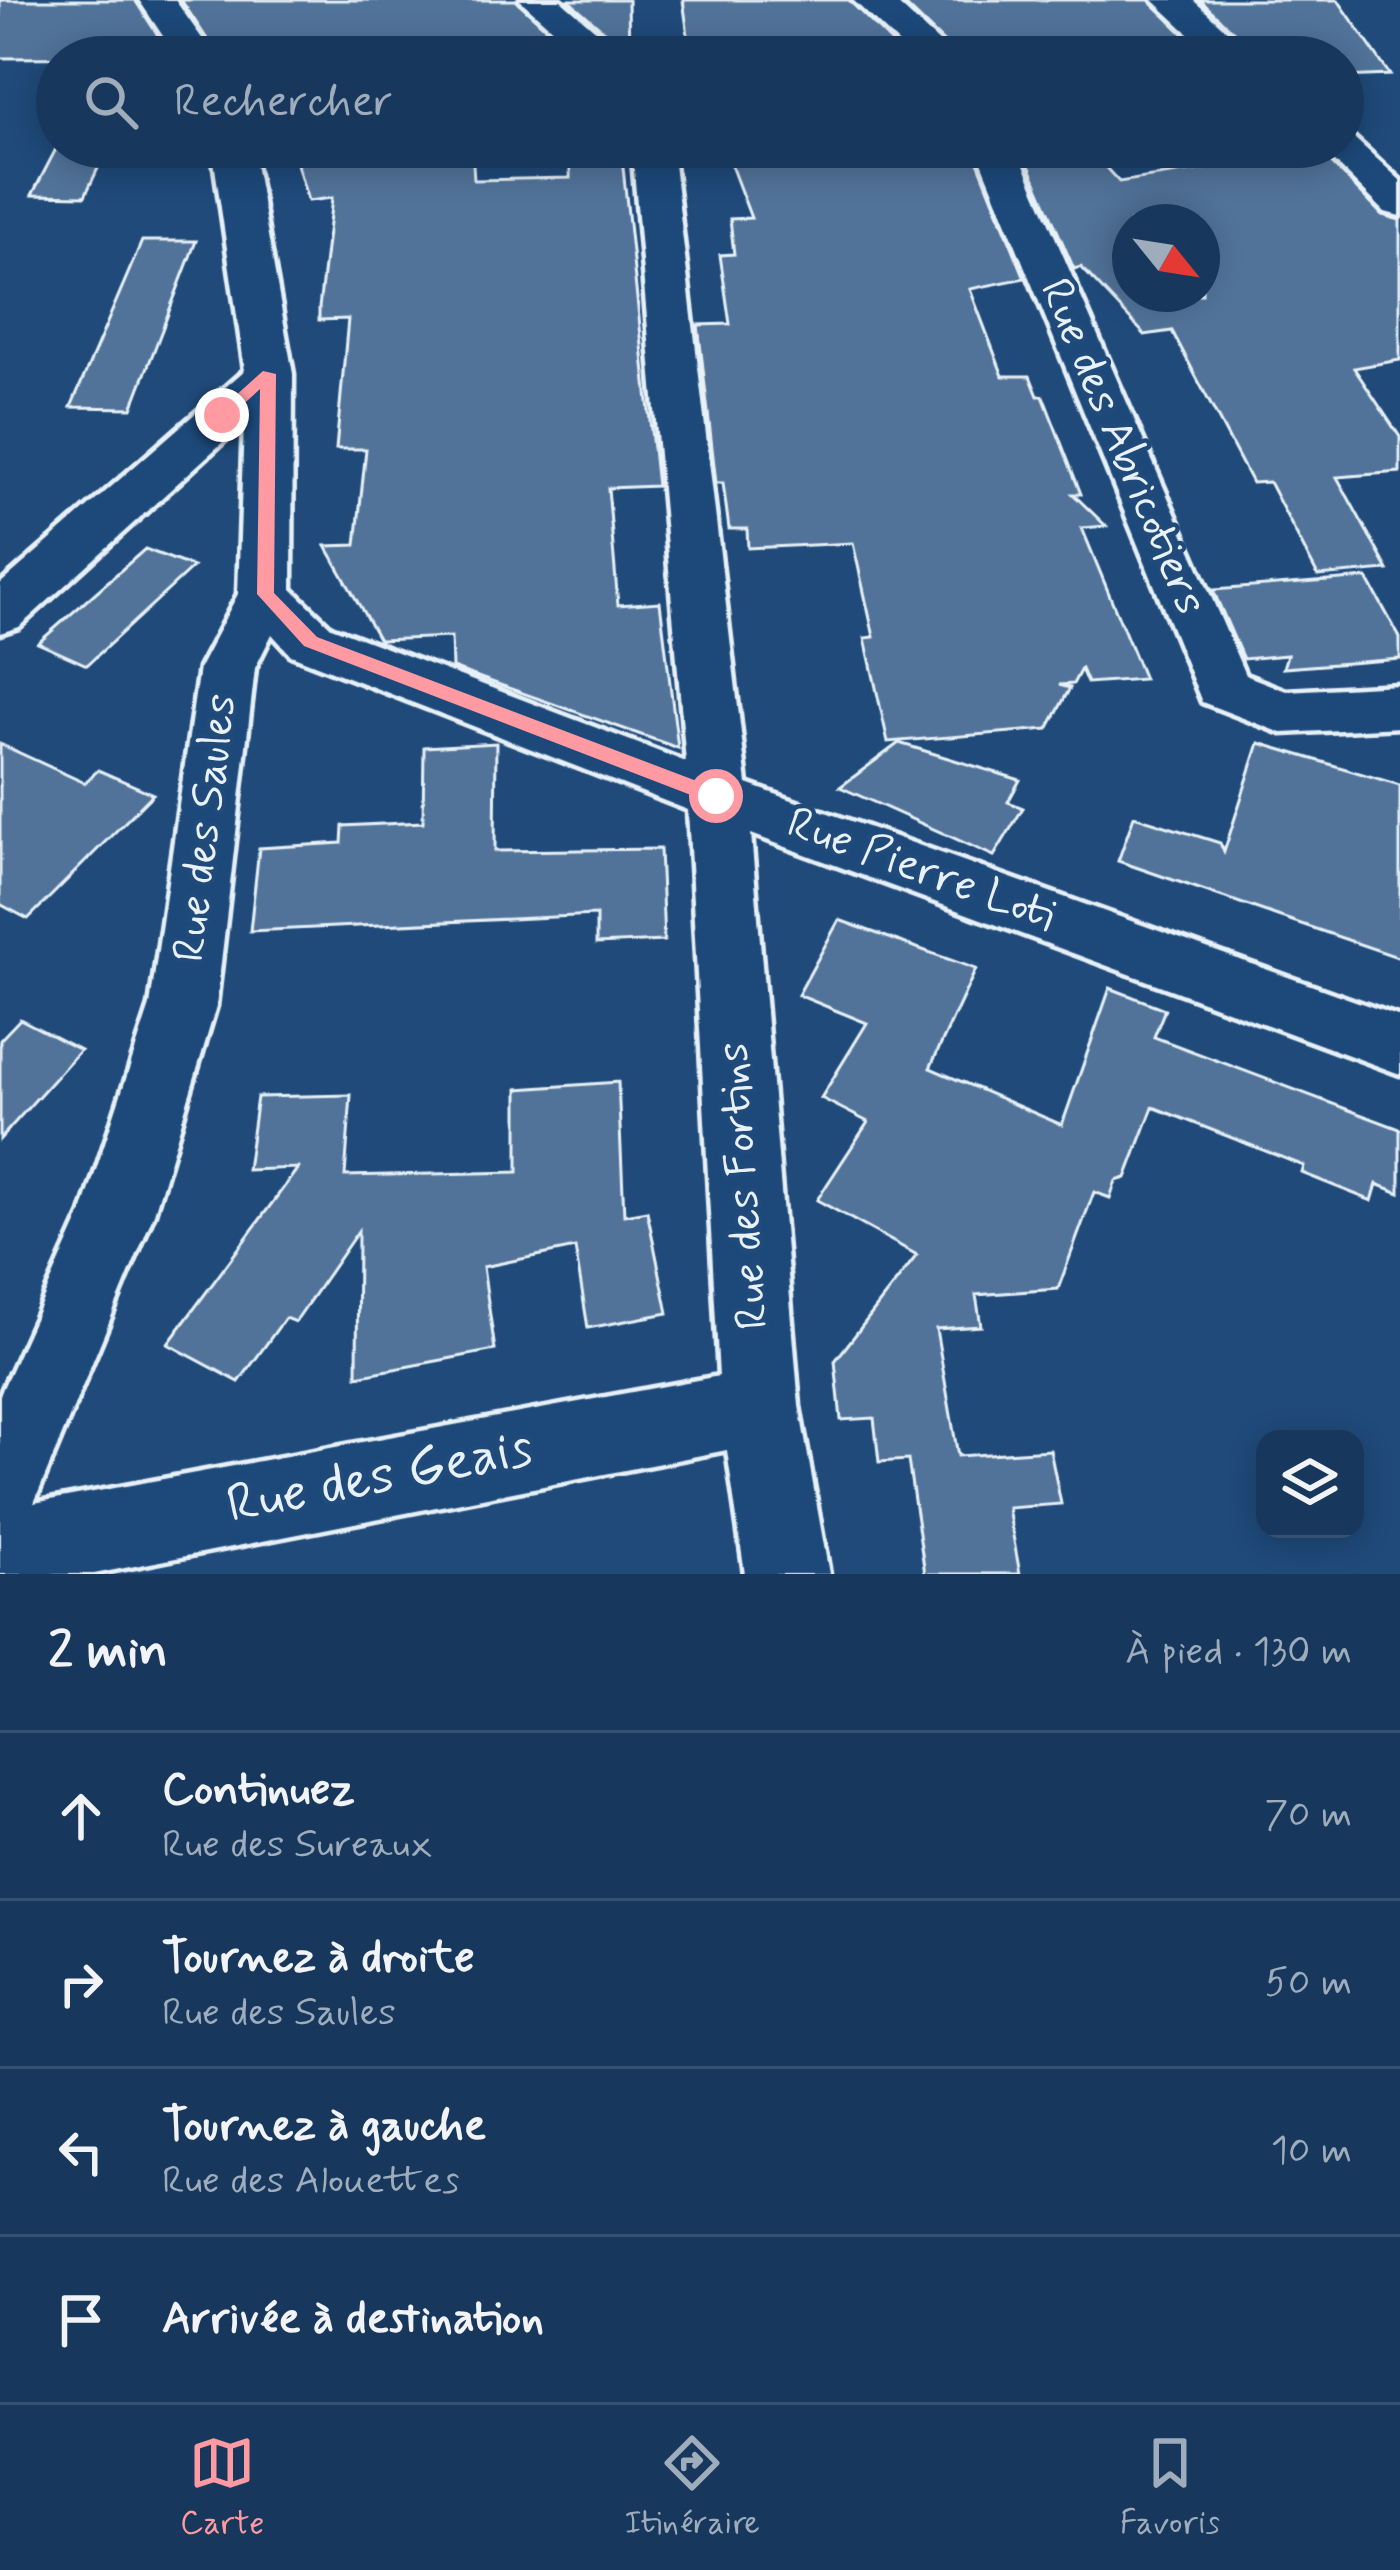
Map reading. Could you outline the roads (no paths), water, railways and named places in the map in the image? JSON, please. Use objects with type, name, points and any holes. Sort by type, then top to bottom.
[{"type":"street","points":[[158,0],[182,36]]},
{"type":"street","points":[[538,0],[582,36]]},
{"type":"street","points":[[871,0],[912,36]]},
{"type":"street","points":[[1171,0],[1213,36]]},
{"type":"street","name":"Rue des Saules","points":[[0,1487],[118,1214],[183,1006],[227,668],[266,594],[268,374],[235,168]]},
{"type":"street","points":[[654,168],[716,796]]},
{"type":"street","name":"Rue des Abricotiers","points":[[1006,168],[1222,688],[1282,712],[1400,706]]},
{"type":"street","points":[[1362,168],[1400,203]]},
{"type":"street","points":[[0,614],[268,374]]},
{"type":"street","name":"Rue Pierre Loti","points":[[266,594],[311,641],[716,796],[1400,1046]]},
{"type":"street","name":"Rue des Fortins","points":[[716,796],[760,1406],[787,1574]]},
{"type":"street","name":"Rue des Geais","points":[[0,1551],[760,1406]]}]
